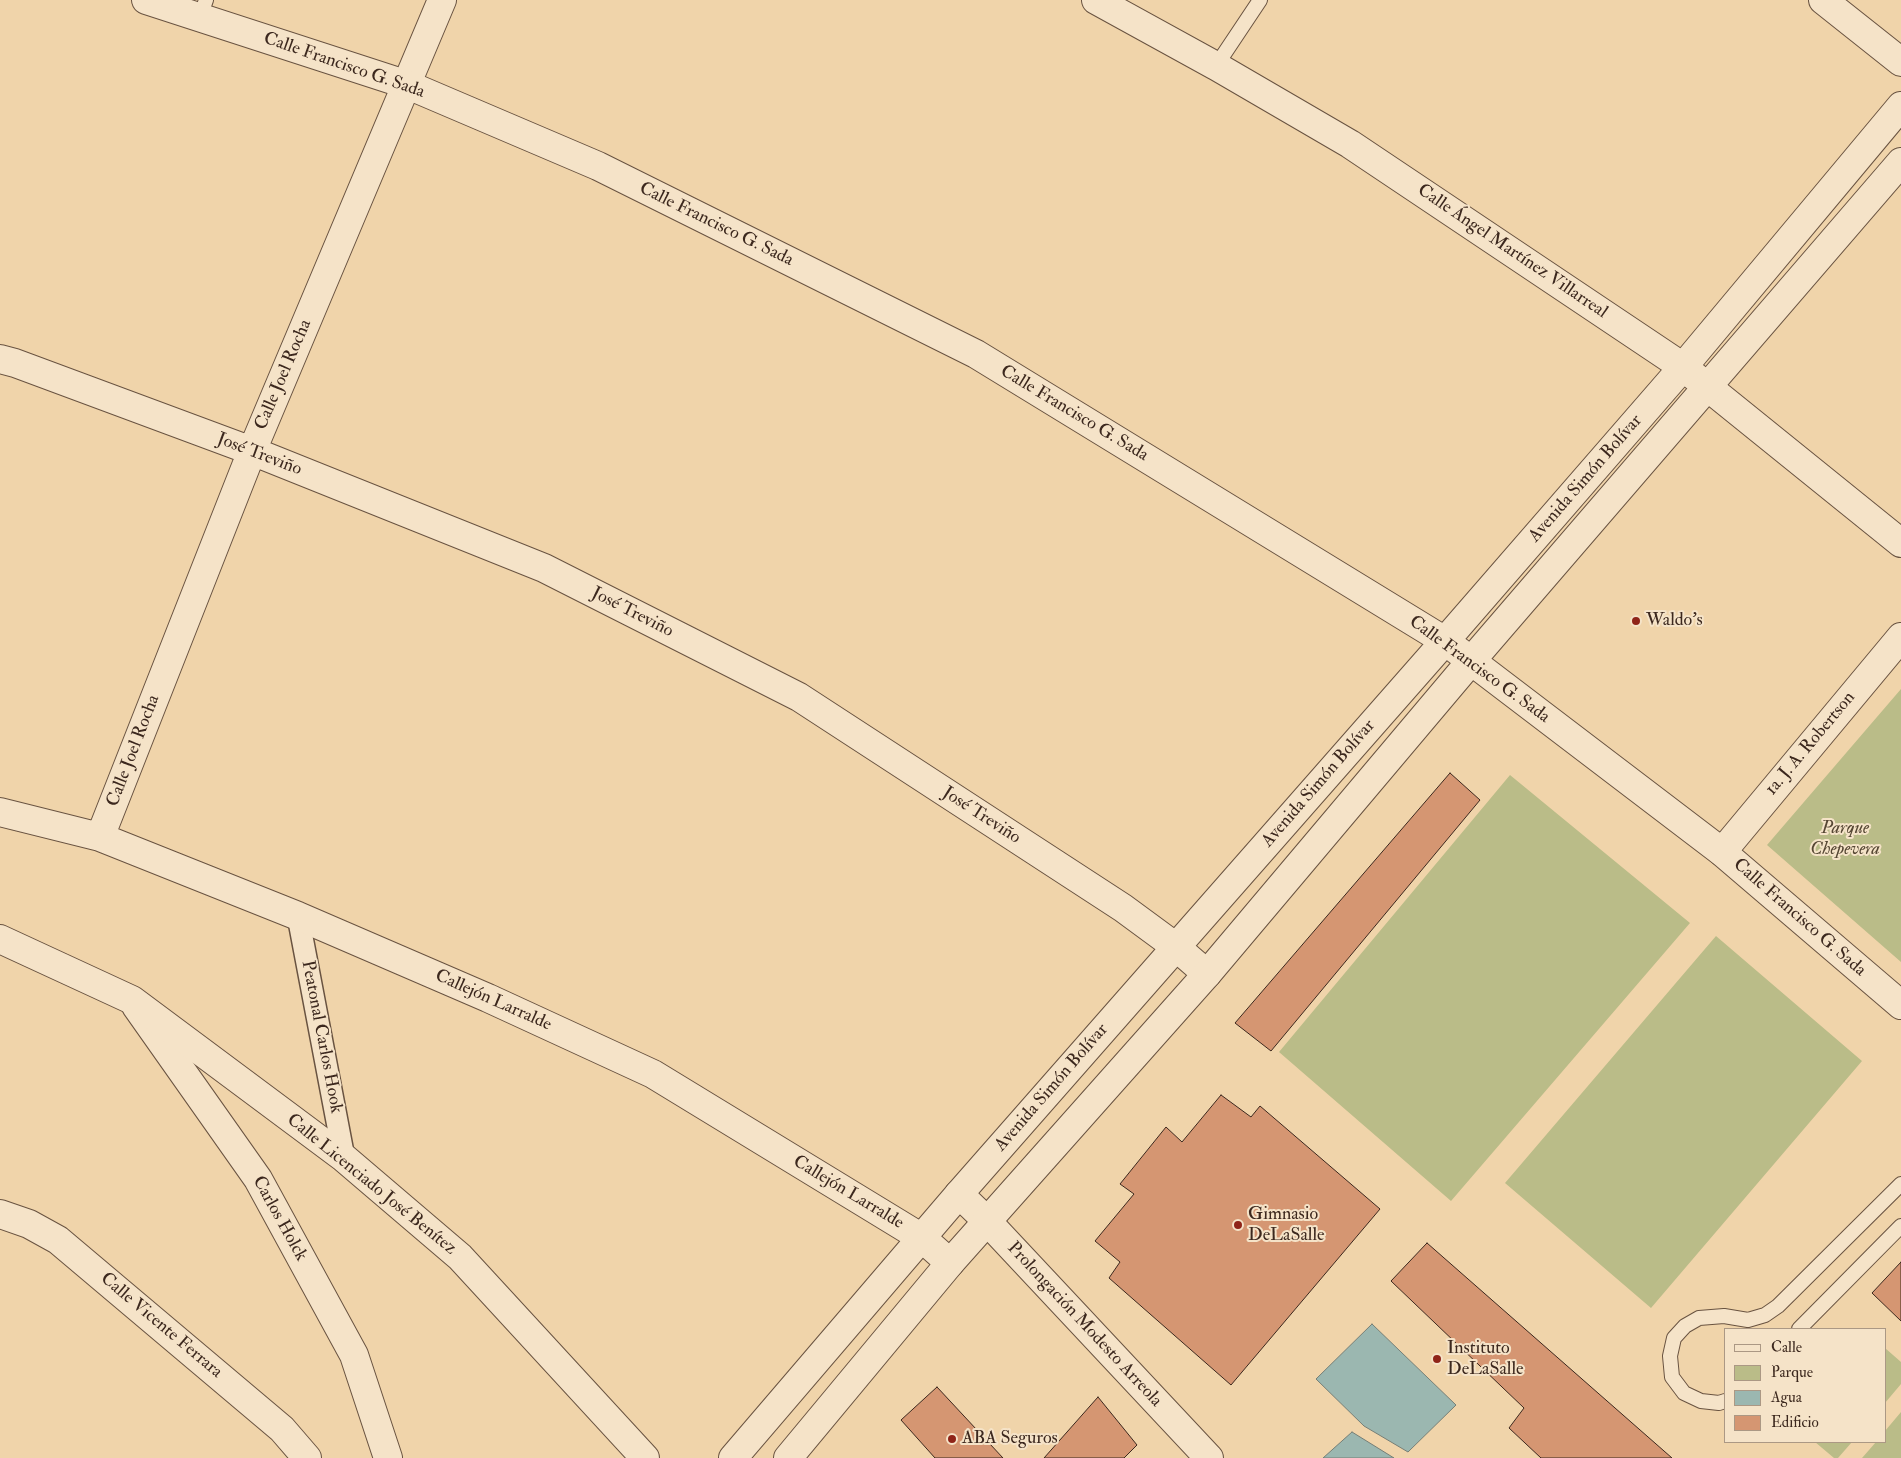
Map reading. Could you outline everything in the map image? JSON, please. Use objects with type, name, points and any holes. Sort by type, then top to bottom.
[{"type":"street","name":"Calle Francisco G. Sada","points":[[146,0],[203,9],[408,85],[598,166],[976,354],[1445,641],[1722,852],[1901,1006]]},
{"type":"street","name":"Calle Joel Rocha","points":[[100,837],[252,451],[408,85],[442,0]]},
{"type":"street","name":"Calle Ángel Martínez Villarreal","points":[[1096,0],[1216,66],[1350,144],[1683,367],[1901,543]]},
{"type":"street","points":[[1823,0],[1901,62]]},
{"type":"street","name":"Avenida Simón Bolívar","points":[[733,1458],[958,1194],[1445,641],[1683,367],[1901,106]]},
{"type":"street","name":"Avenida Simón Bolívar","points":[[788,1458],[986,1220],[1207,974],[1471,661],[1901,162]]},
{"type":"street","name":"José Treviño","points":[[0,359],[252,451],[544,568],[799,697],[1123,908],[1176,947],[1207,974]]},
{"type":"street","name":"1a. J. A. Robertson","points":[[1722,852],[1901,637]]},
{"type":"street","name":"Callejón Larralde","points":[[0,812],[100,837],[298,916],[488,998],[653,1074],[922,1238],[950,1263]]},
{"type":"street","name":"Peatonal Carlos Hook","points":[[298,916],[344,1158]]},
{"type":"street","name":"Calle Licenciado José Benítez","points":[[0,939],[132,1000],[344,1158],[460,1257],[645,1458]]},
{"type":"street","name":"Carlos Holck","points":[[132,1000],[258,1179],[354,1354],[388,1458]]},
{"type":"street","name":"Prolongación Modesto Arreola","points":[[958,1194],[986,1220],[1209,1458]]},
{"type":"street","name":"Calle Vicente Ferrara","points":[[0,1214],[29,1224],[58,1240],[282,1429],[307,1458]]},
{"type":"lane","points":[[1216,66],[1260,0]]},
{"type":"lane","points":[[1724,1401],[1719,1403],[1700,1401],[1684,1393],[1672,1378],[1670,1356],[1674,1338],[1685,1326],[1699,1318],[1724,1316],[1748,1320],[1765,1315],[1778,1306],[1901,1184]]},
{"type":"lane","points":[[1800,1328],[1901,1226]]},
{"type":"green space","name":"Parque Chepevera","points":[[1901,689],[1901,962],[1767,845]]},
{"type":"green space","points":[[1510,775],[1690,923],[1451,1201],[1279,1052]]},
{"type":"green space","points":[[1716,936],[1862,1061],[1651,1308],[1505,1183]]},
{"type":"green space","points":[[1886,1349],[1901,1362],[1901,1384],[1886,1402]]},
{"type":"green space","points":[[1901,1412],[1901,1458],[1862,1458],[1875,1443],[1886,1443],[1886,1430]]},
{"type":"green space","points":[[1816,1443],[1851,1443],[1838,1458],[1834,1458]]},
{"type":"water","points":[[1372,1324],[1456,1405],[1408,1452],[1364,1426],[1316,1379]]},
{"type":"water","points":[[1352,1432],[1394,1458],[1323,1458]]},
{"type":"building","points":[[1450,773],[1480,800],[1271,1051],[1235,1023]]},
{"type":"building","name":"Gimnasio DeLaSalle","points":[[1221,1095],[1251,1117],[1260,1106],[1380,1209],[1231,1385],[1109,1278],[1120,1262],[1095,1241],[1134,1194],[1120,1184],[1166,1127],[1182,1142]]},
{"type":"building","points":[[1427,1243],[1672,1458],[1541,1458],[1509,1428],[1524,1408],[1391,1281]]},
{"type":"building","points":[[1901,1262],[1901,1321],[1872,1293]]},
{"type":"building","name":"ABA Seguros","points":[[937,1387],[1003,1458],[935,1458],[901,1420]]},
{"type":"building","name":"ABA Seguros","points":[[1098,1397],[1137,1445],[1124,1458],[1044,1458]]},
{"type":"place","name":"Waldo's","points":[[1636,621]]},
{"type":"place","name":"Gimnasio DeLaSalle","points":[[1238,1225]]},
{"type":"place","name":"Instituto DeLaSalle","points":[[1437,1359]]},
{"type":"place","name":"ABA Seguros","points":[[952,1439]]}]
